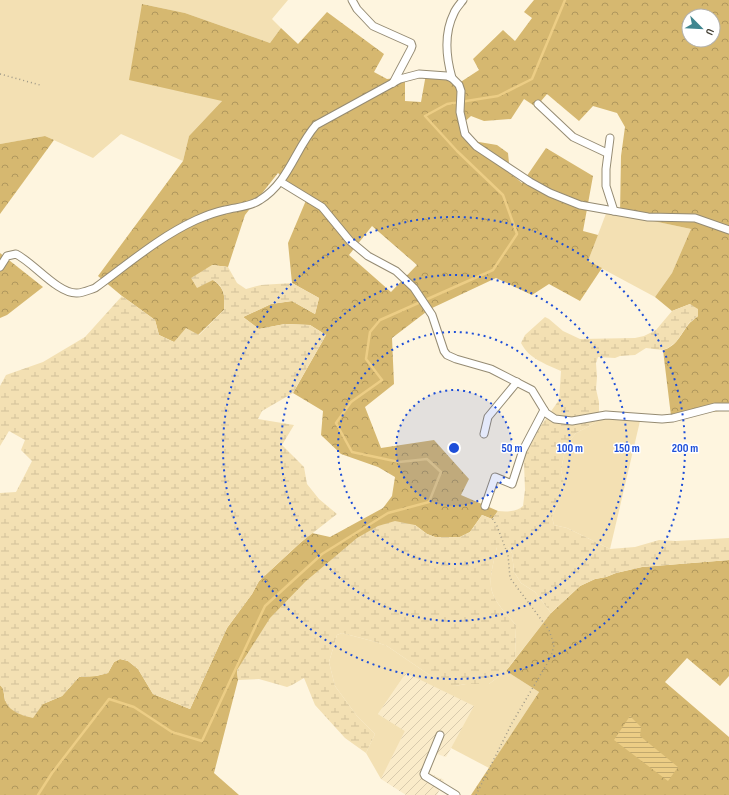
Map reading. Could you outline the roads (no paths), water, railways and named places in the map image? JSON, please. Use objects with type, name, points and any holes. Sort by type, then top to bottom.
[{"type":"street","points":[[352,0],[357,9],[373,26],[411,43],[412,46],[393,83]]},
{"type":"street","points":[[452,78],[448,63],[449,25],[454,12],[463,0]]},
{"type":"street","points":[[0,267],[7,256],[16,254],[64,291],[75,293],[86,292],[95,288],[167,235],[197,220],[223,210],[249,206],[260,200],[281,182],[308,134],[316,125],[400,79],[419,74],[441,75],[452,78],[459,85],[461,91],[460,112],[465,134],[476,146],[530,182],[550,193],[580,205],[648,217],[695,218],[729,230]]},
{"type":"street","points":[[538,104],[573,137],[608,153]]},
{"type":"street","points":[[610,138],[606,169],[606,186],[614,211]]},
{"type":"street","points":[[281,182],[322,207],[350,241],[368,256],[396,271],[414,288],[432,315],[447,355],[490,369],[532,390],[544,410],[555,419],[566,421],[606,415],[667,419],[715,407],[729,407]]},
{"type":"street","points":[[484,434],[488,418],[517,382]]},
{"type":"street","points":[[485,506],[495,477],[512,484],[523,450],[544,410]]},
{"type":"street","points":[[440,735],[424,774],[456,795]]},
{"type":"waterway","points":[[38,795],[52,773],[109,699],[134,707],[172,732],[202,741],[265,606],[322,554],[388,513],[429,502],[441,472],[427,459],[399,462],[352,452],[336,423],[351,402],[382,380],[366,359],[370,332],[380,320],[493,270],[517,234],[503,195],[457,151],[425,116],[447,104],[498,96],[532,79],[565,0]]}]
